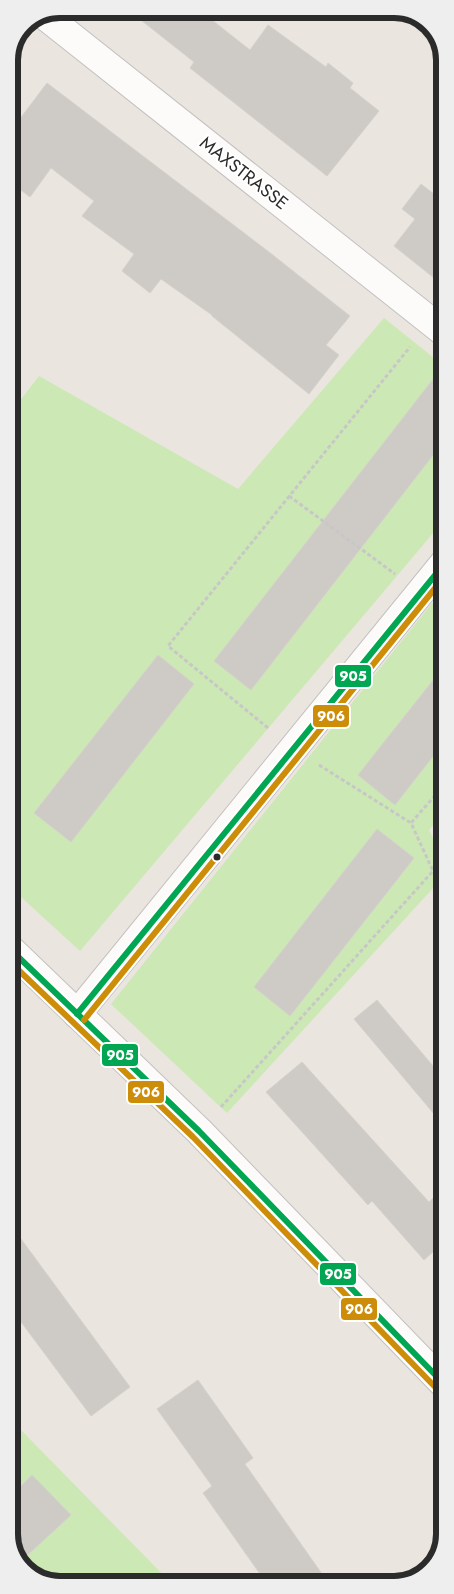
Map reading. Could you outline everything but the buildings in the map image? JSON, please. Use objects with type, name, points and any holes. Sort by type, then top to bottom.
[{"type":"street","name":"MAXSTRASSE","points":[[49,19],[436,324]]},
{"type":"street","points":[[77,1014],[436,573]]},
{"type":"street","points":[[18,957],[199,1131],[436,1377]]},
{"type":"path","points":[[199,1131],[433,871],[411,823],[293,749],[168,646],[289,496],[436,328]]},
{"type":"path","points":[[289,496],[420,592]]},
{"type":"path","points":[[411,823],[436,794]]},
{"type":"green space","points":[[384,318],[436,360],[436,530],[80,951],[18,894],[18,403],[39,376],[238,489]]},
{"type":"green space","points":[[436,598],[436,822],[429,830],[436,844],[436,885],[227,1113],[111,1004]]},
{"type":"green space","points":[[18,1427],[164,1576],[51,1576],[38,1571],[26,1560],[18,1543]]},
{"type":"transit line","name":"905","points":[[77,1014],[436,574]]},
{"type":"transit line","name":"906","points":[[84,1020],[436,587]]},
{"type":"transit line","name":"905","points":[[18,957],[199,1131],[436,1376]]},
{"type":"transit line","name":"906","points":[[18,970],[193,1137],[436,1388]]}]
